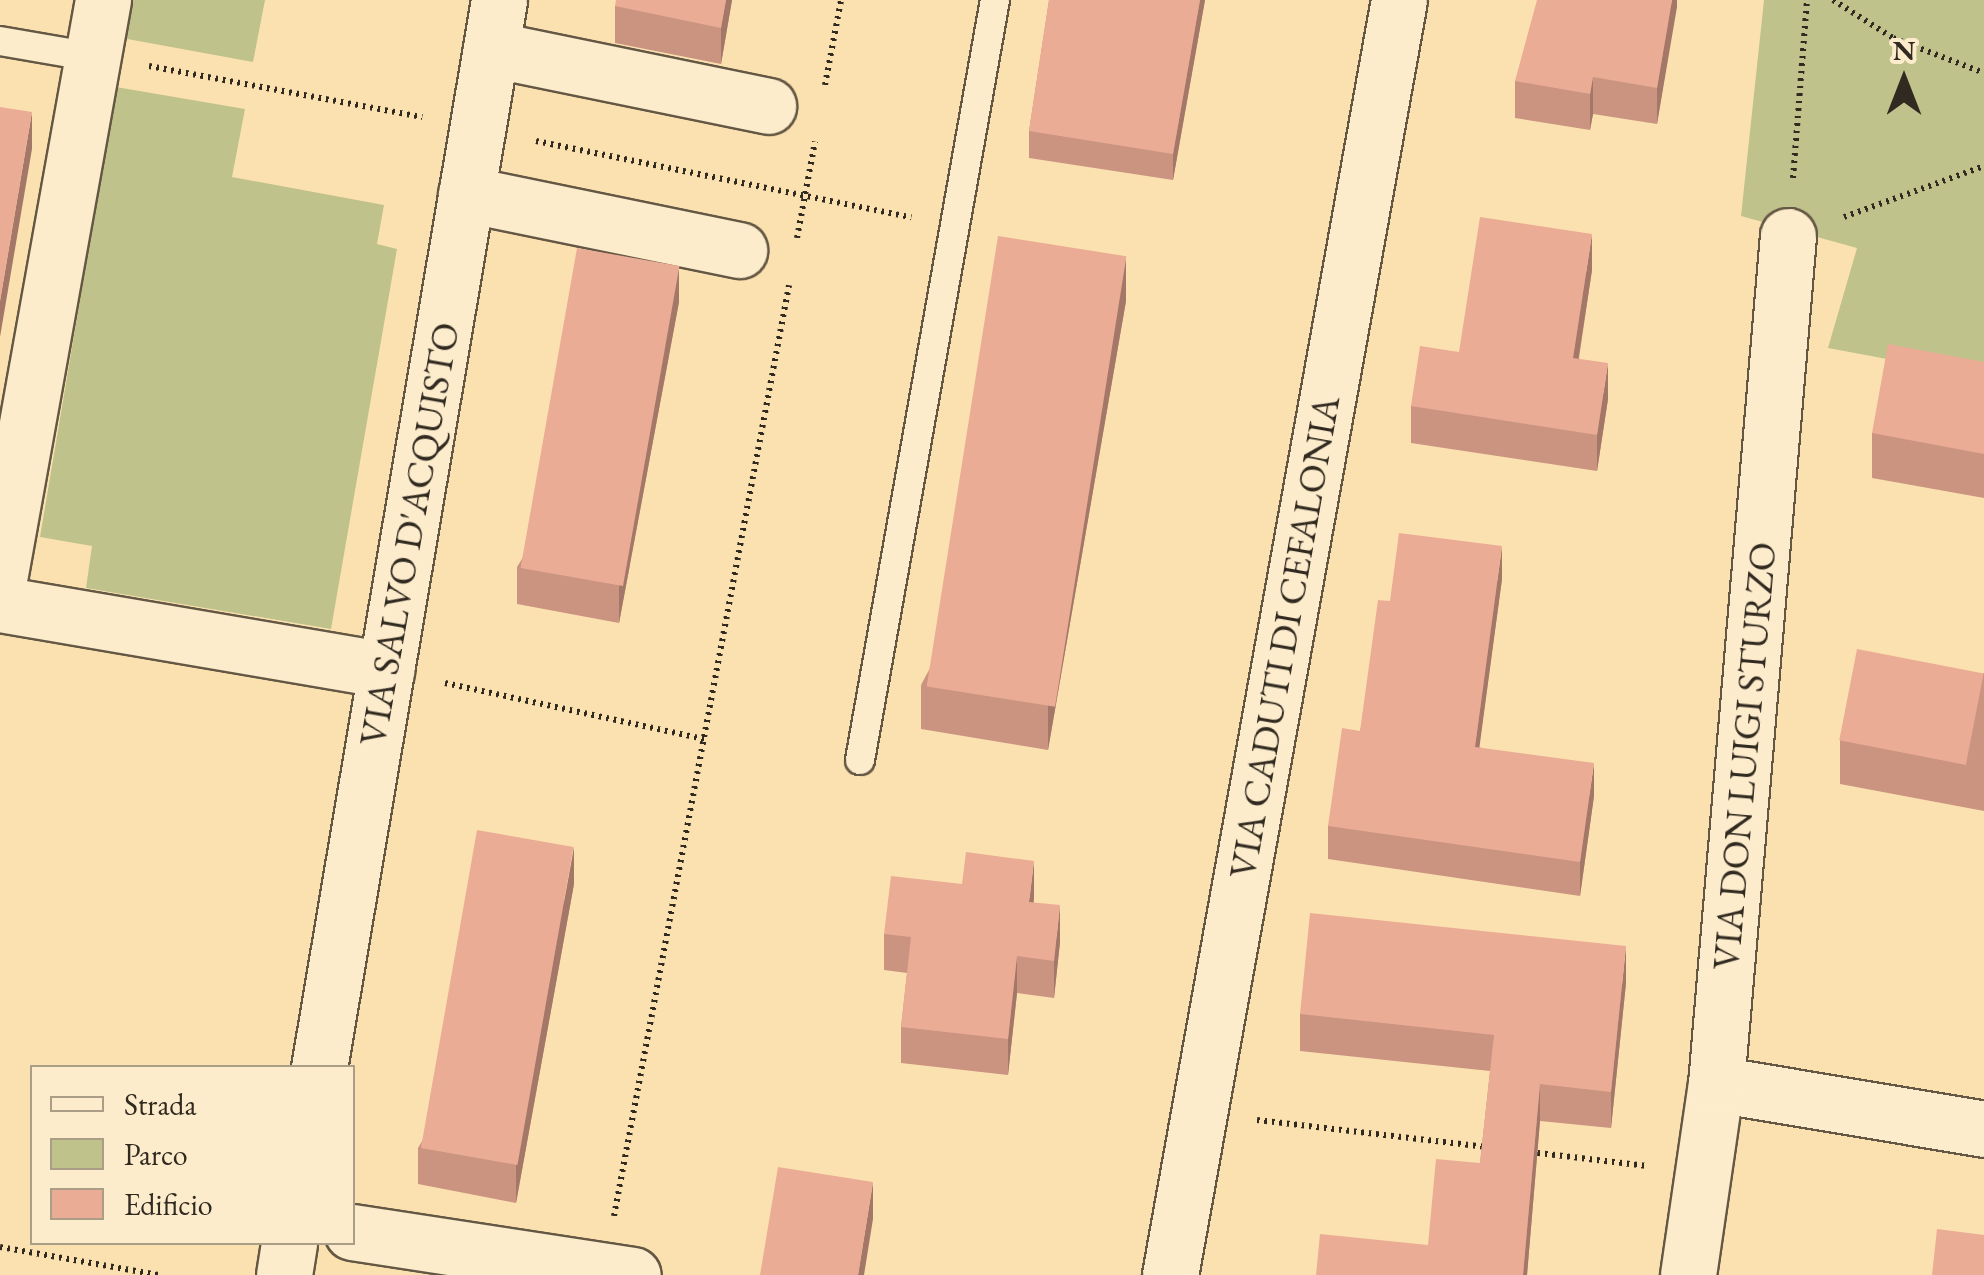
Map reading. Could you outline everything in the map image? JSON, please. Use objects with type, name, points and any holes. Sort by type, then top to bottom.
[{"type":"street","points":[[0,574],[103,0]]},
{"type":"street","name":"VIA CADUTI DI CEFALONIA","points":[[1170,1275],[1399,0]]},
{"type":"street","points":[[495,24],[768,106]]},
{"type":"street","name":"VIA SALVO D'ACQUISTO","points":[[320,1065],[495,24]]},
{"type":"street","points":[[466,194],[739,250]]},
{"type":"street","name":"VIA DON LUIGI STURZO","points":[[1688,1275],[1716,1084],[1788,236]]},
{"type":"street","points":[[0,604],[386,670]]},
{"type":"street","points":[[1716,1084],[1984,1129]]},
{"type":"street","points":[[355,1232],[618,1273]]},
{"type":"street","points":[[284,1275],[289,1245]]},
{"type":"lane","points":[[860,760],[995,0]]},
{"type":"lane","points":[[0,41],[93,57]]},
{"type":"path","points":[[823,97],[841,0]]},
{"type":"path","points":[[1808,0],[1788,236],[1984,166]]},
{"type":"path","points":[[1833,0],[1893,38],[1984,73]]},
{"type":"path","points":[[93,57],[478,129],[954,225]]},
{"type":"path","points":[[794,256],[816,136]]},
{"type":"path","points":[[618,1273],[791,275]]},
{"type":"path","points":[[386,670],[708,740]]},
{"type":"path","points":[[1243,1118],[1703,1172]]},
{"type":"path","points":[[0,1247],[159,1275]]},
{"type":"green space","points":[[128,0],[265,0],[253,62],[122,38]]},
{"type":"green space","points":[[1764,0],[1984,0],[1984,377],[1828,348],[1857,248],[1741,216]]},
{"type":"green space","points":[[116,87],[245,109],[232,177],[384,205],[377,244],[397,249],[331,629],[86,588],[92,546],[40,537]]},
{"type":"building","points":[[616,0],[726,0],[721,28],[615,6]]},
{"type":"building","points":[[1049,0],[1200,0],[1173,154],[1029,131]]},
{"type":"building","points":[[1537,0],[1672,0],[1657,88],[1593,77],[1590,94],[1515,81]]},
{"type":"building","points":[[0,107],[32,112],[0,301]]},
{"type":"building","points":[[1480,217],[1592,234],[1573,358],[1608,363],[1597,435],[1411,406],[1420,346],[1459,352]]},
{"type":"building","points":[[998,236],[1126,256],[1055,707],[927,686]]},
{"type":"building","points":[[577,248],[679,266],[623,586],[521,568]]},
{"type":"building","points":[[1888,344],[1984,362],[1984,454],[1872,433]]},
{"type":"building","points":[[1399,533],[1502,546],[1475,747],[1594,763],[1580,862],[1328,826],[1342,728],[1360,731],[1378,600],[1390,601]]},
{"type":"building","points":[[1857,649],[1984,674],[1966,765],[1839,740]]},
{"type":"building","points":[[477,830],[574,847],[517,1165],[421,1148]]},
{"type":"building","points":[[966,852],[1034,861],[1029,902],[1060,905],[1054,961],[1017,956],[1008,1039],[901,1027],[911,937],[884,934],[891,876],[962,884]]},
{"type":"building","points":[[1310,913],[1626,946],[1611,1092],[1540,1084],[1523,1275],[1316,1275],[1320,1234],[1428,1245],[1436,1159],[1480,1163],[1494,1035],[1300,1014]]},
{"type":"building","points":[[778,1167],[873,1182],[858,1275],[760,1275]]},
{"type":"building","points":[[1937,1229],[1984,1235],[1984,1275],[1932,1275]]}]
